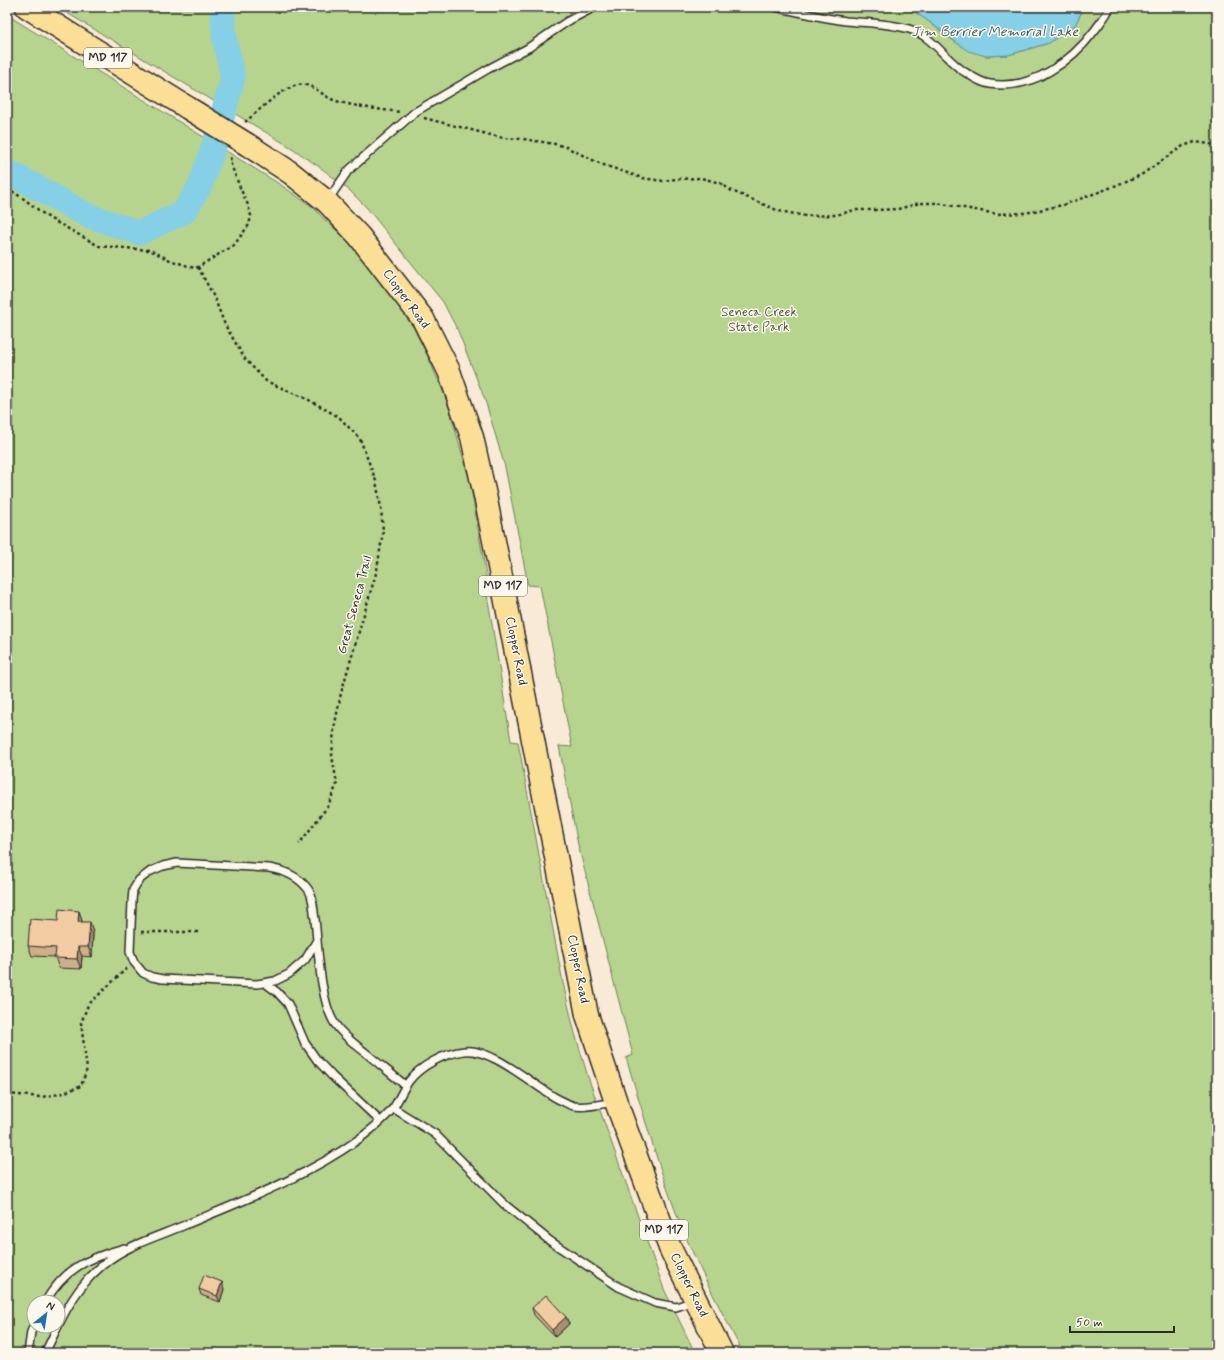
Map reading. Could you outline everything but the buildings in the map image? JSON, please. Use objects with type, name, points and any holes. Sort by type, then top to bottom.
[{"type":"main road","name":"Clopper Road","points":[[27,7],[291,173],[327,202],[359,236],[423,318],[449,371],[472,437],[486,500],[587,1015],[616,1102],[670,1248],[722,1353]]},
{"type":"lane","points":[[327,202],[348,171],[415,112],[488,69],[528,48],[568,21],[595,7]]},
{"type":"lane","points":[[774,7],[812,16],[845,21],[881,23],[909,29],[925,35],[950,60],[968,74],[989,84],[1012,85],[1054,69],[1072,56],[1086,41],[1110,7]]},
{"type":"lane","points":[[317,940],[305,960],[289,974],[275,981],[257,984],[163,979],[152,977],[143,973],[134,962],[130,952],[133,890],[139,880],[151,871],[163,866],[176,864],[269,868],[281,870],[291,874],[309,890],[312,899],[324,991],[328,1008],[334,1023],[347,1038],[406,1086]]},
{"type":"lane","points":[[265,983],[277,992],[288,1004],[305,1043],[317,1060],[380,1121]]},
{"type":"lane","points":[[51,1294],[59,1282],[70,1271],[85,1262],[106,1253],[134,1245],[284,1183],[334,1156],[360,1138],[380,1121],[393,1108],[406,1086],[420,1070],[435,1060],[465,1050],[480,1052],[499,1060],[550,1094],[574,1106],[588,1106],[616,1102]]},
{"type":"lane","points":[[393,1108],[434,1134],[504,1204],[550,1241],[619,1287],[655,1303],[676,1307],[696,1301]]},
{"type":"lane","points":[[66,1312],[78,1290],[92,1274],[109,1260],[134,1245]]},
{"type":"lane","points":[[28,1353],[31,1334]]},
{"type":"lane","points":[[45,1353],[54,1334]]},
{"type":"path","points":[[7,188],[49,218],[99,246],[150,250],[170,260],[194,268],[198,267],[234,245],[248,225],[251,216],[230,162],[240,142],[245,122],[289,88],[299,85],[309,86],[339,102],[388,111],[415,112],[425,118],[503,138],[523,139],[555,144],[566,147],[601,164],[642,178],[663,181],[700,178],[720,183],[732,191],[779,211],[806,216],[836,215],[855,210],[898,209],[920,203],[937,203],[997,214],[1025,213],[1063,205],[1141,175],[1183,146],[1195,142],[1217,145]]},
{"type":"path","name":"Great Seneca Trail","points":[[198,267],[214,297],[225,325],[245,359],[266,381],[309,400],[339,417],[360,439],[376,481],[381,508],[383,531],[377,570],[341,693],[334,729],[332,756],[337,784],[328,806],[299,844]]},
{"type":"path","points":[[130,932],[201,932]]},
{"type":"path","points":[[7,1094],[41,1097],[60,1094],[81,1086],[87,1069],[81,1023],[88,1005],[134,962]]},
{"type":"green space","name":"Seneca Creek State Park","points":[[57,7],[906,7],[924,18],[955,42],[986,56],[1008,55],[1049,43],[1075,25],[1084,7],[1217,7],[1217,1353],[743,1353],[698,1265],[676,1213],[626,1058],[633,1055],[578,845],[559,746],[572,747],[540,586],[528,585],[505,467],[485,400],[458,331],[443,302],[367,208],[349,190],[292,148]]},
{"type":"green space","points":[[7,15],[281,185],[314,208],[345,238],[375,271],[397,301],[413,327],[445,396],[470,482],[487,581],[485,581],[511,741],[518,742],[563,983],[574,1030],[588,1077],[664,1289],[695,1353],[7,1353]]},
{"type":"water","name":"Jim Berrier Memorial Lake","points":[[906,7],[1084,7],[1075,25],[1049,43],[1008,55],[986,56],[968,51],[924,18]]},
{"type":"waterway","points":[[7,171],[87,215],[139,233],[184,212],[200,186],[215,143],[233,77],[225,42],[222,7]]}]
